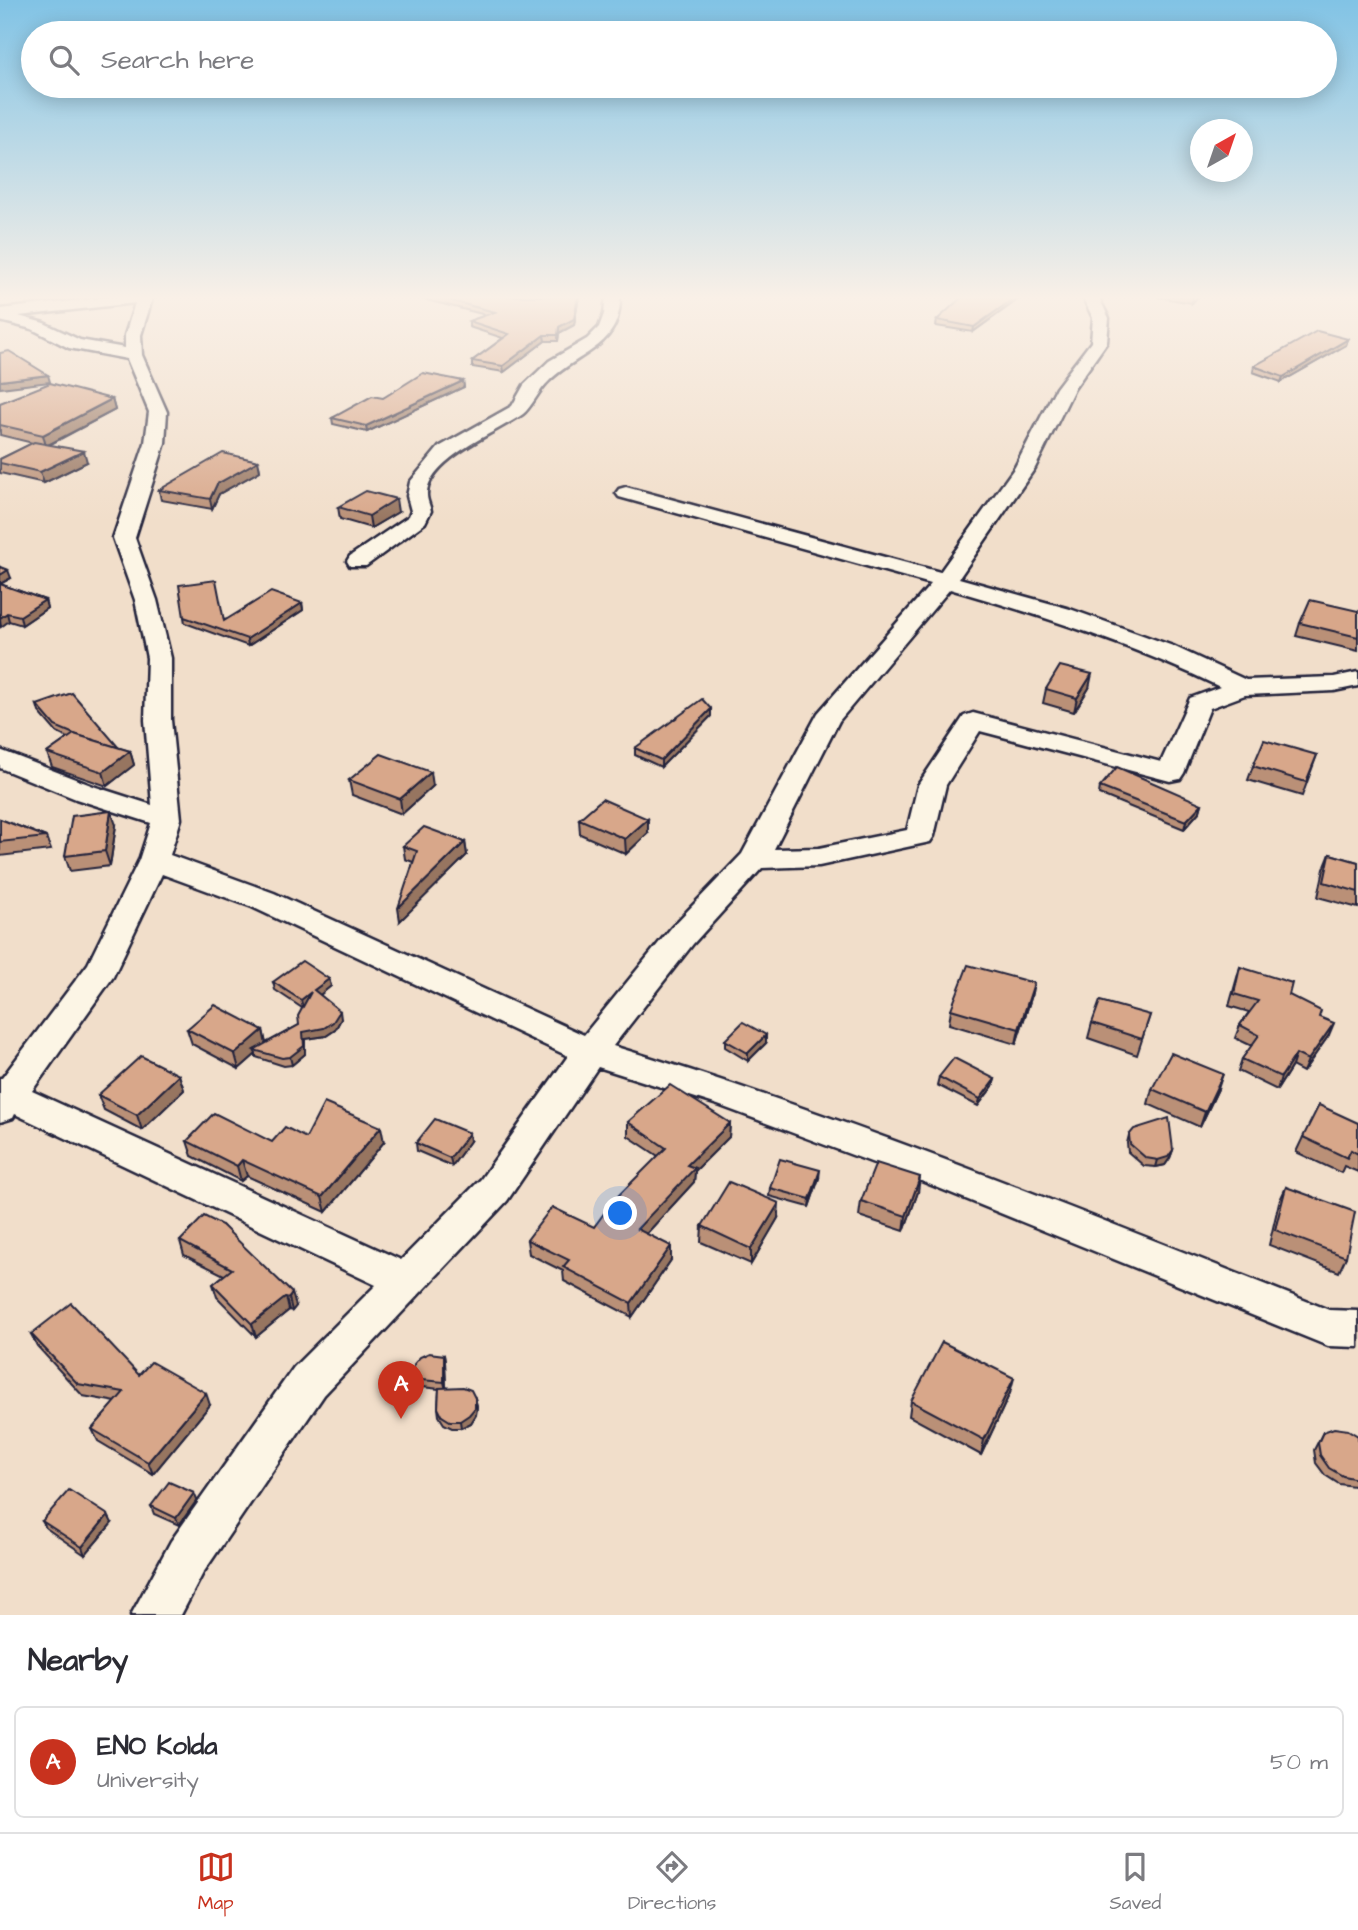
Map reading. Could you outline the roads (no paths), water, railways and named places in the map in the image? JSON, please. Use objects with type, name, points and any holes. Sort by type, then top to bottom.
[{"type":"street","points":[[141,371],[158,412],[155,443],[124,538],[146,600],[159,659],[158,720],[167,819],[154,860],[102,969],[3,1098],[407,1281]]},
{"type":"street","points":[[358,561],[418,519],[421,511],[417,496],[421,482],[446,451],[519,409],[530,389],[548,371]]},
{"type":"street","points":[[155,1615],[187,1557],[309,1381],[494,1190],[590,1052],[682,936],[754,859],[827,718],[945,581],[1025,468],[1065,388],[1077,371]]},
{"type":"street","points":[[626,493],[728,519],[1062,614],[1164,651],[1242,688]]},
{"type":"street","points":[[754,859],[819,857],[920,836],[932,785],[973,722],[1170,773],[1199,703],[1242,688],[1334,684],[1358,679]]},
{"type":"street","points":[[0,758],[86,793],[167,819]]},
{"type":"street","points":[[154,860],[263,900],[590,1052],[729,1095],[928,1167],[1328,1328],[1358,1329]]},
{"type":"place","name":"ENO Kolda","points":[[401,1419]]}]
